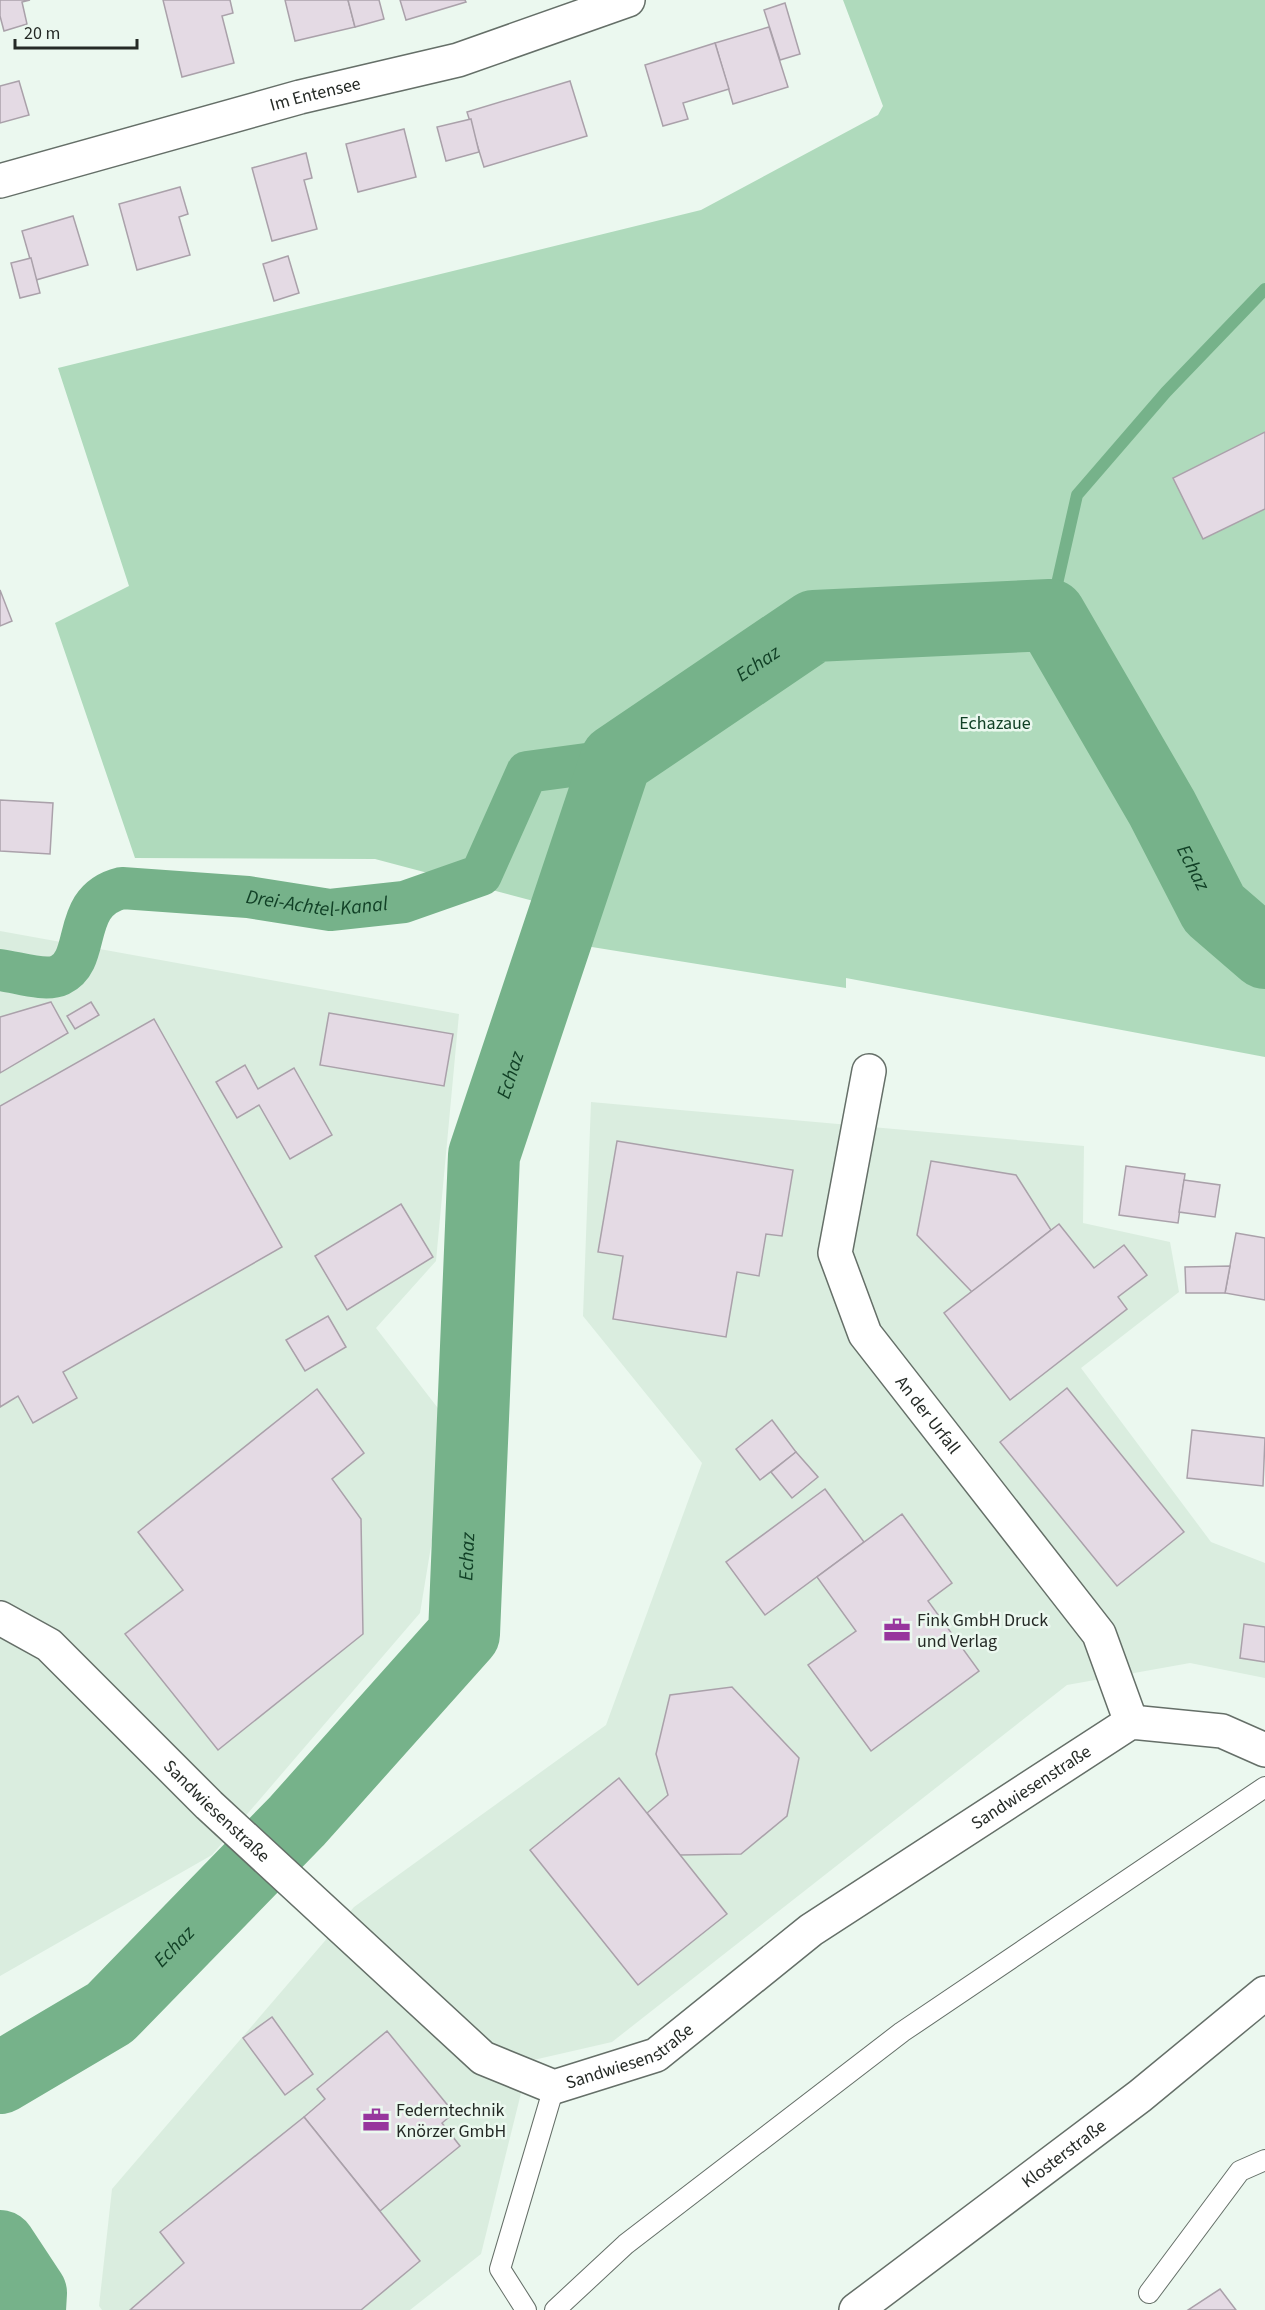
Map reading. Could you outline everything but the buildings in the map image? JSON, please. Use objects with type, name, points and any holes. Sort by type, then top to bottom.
[{"type":"street","name":"Im Entensee","points":[[0,181],[300,97],[458,60],[628,0]]},
{"type":"street","name":"An der Urfall","points":[[868,1071],[835,1253],[865,1334],[1099,1634],[1131,1722]]},
{"type":"street","name":"Sandwiesenstraße","points":[[0,1618],[49,1645],[209,1804],[483,2058],[554,2087],[656,2055],[811,1930],[1131,1722]]},
{"type":"street","points":[[1131,1722],[1222,1731],[1265,1750]]},
{"type":"street","name":"Klosterstraße","points":[[856,2310],[1140,2096],[1265,1993]]},
{"type":"lane","points":[[555,2310],[626,2244],[902,2032],[1265,1787]]},
{"type":"lane","points":[[526,2310],[501,2269],[554,2087]]},
{"type":"lane","points":[[1149,2293],[1240,2171],[1265,2160]]},
{"type":"shaded area","points":[[0,931],[459,1014],[436,1261],[376,1328],[451,1425],[420,1613],[212,1855],[0,1976]]},
{"type":"shaded area","points":[[591,1102],[1084,1146],[1083,1223],[1170,1242],[1179,1292],[1081,1368],[1211,1542],[1265,1563],[1265,1678],[1190,1663],[1067,1685],[612,2042],[529,2061],[481,2254],[410,2310],[102,2310],[99,2306],[112,2189],[354,1907],[606,1725],[702,1463],[583,1316]]},
{"type":"green space","name":"Echazaue","points":[[843,0],[1265,0],[1265,1057],[846,978],[846,988],[567,943],[594,917],[375,859],[135,858],[55,623],[129,586],[58,368],[701,210],[878,115],[883,106]]},
{"type":"waterway","points":[[1050,615],[1077,495],[1166,392],[1265,289]]},
{"type":"waterway","name":"Echaz","points":[[0,2078],[110,2013],[297,1821],[464,1634],[484,1155],[616,760],[814,626],[1050,615],[1162,808],[1214,909],[1265,953]]},
{"type":"waterway","name":"Drei-Achtel-Kanal","points":[[0,970],[39,977],[60,975],[70,967],[76,956],[88,917],[95,905],[105,895],[122,888],[248,897],[330,910],[404,902],[481,875],[527,772],[616,760]]},
{"type":"waterway","name":"Echaz","points":[[0,2246],[31,2293],[30,2310]]},
{"type":"place","name":"Fink GmbH Druck und Verlag","points":[[897,1630]]},
{"type":"place","name":"Federntechnik Knörzer GmbH","points":[[376,2120]]}]
